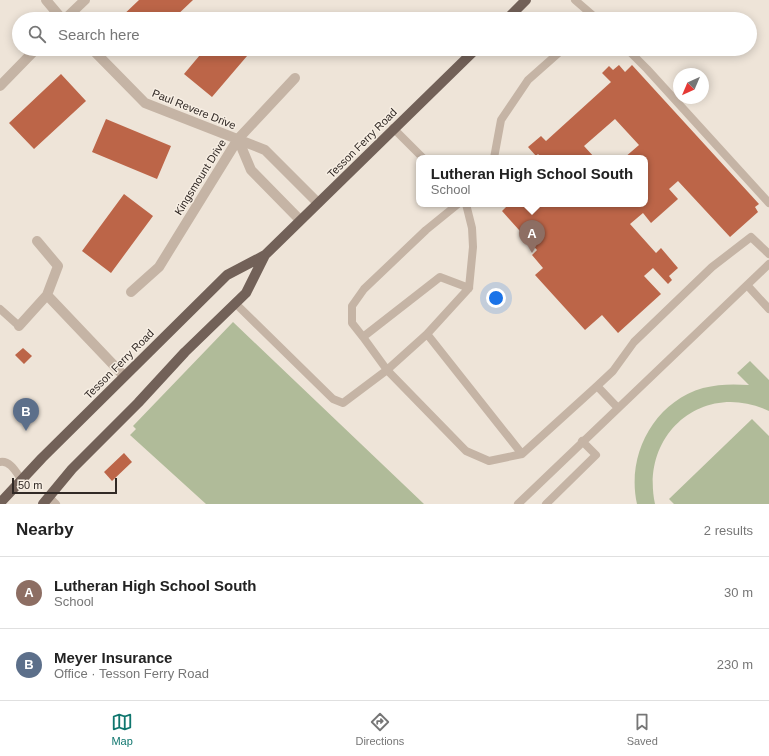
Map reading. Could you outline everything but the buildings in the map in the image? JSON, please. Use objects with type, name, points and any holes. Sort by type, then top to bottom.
[{"type":"main road","points":[[514,12],[526,0]]},
{"type":"main road","name":"Tesson Ferry Road","points":[[49,502],[72,469],[138,403],[185,352],[246,293],[266,255],[469,56]]},
{"type":"main road","name":"Tesson Ferry Road","points":[[0,503],[21,479],[227,275],[266,255]]},
{"type":"main road","points":[[0,495],[10,491]]},
{"type":"street","points":[[46,0],[57,12]]},
{"type":"street","points":[[72,12],[85,0]]},
{"type":"street","points":[[0,86],[29,56]]},
{"type":"street","name":"Paul Revere Drive","points":[[99,56],[145,102],[265,150],[318,203]]},
{"type":"street","name":"Kingsmount Drive","points":[[131,292],[159,267],[238,139],[295,78]]},
{"type":"street","name":"Paul Revere Drive","points":[[238,139],[251,170],[300,220]]},
{"type":"street","points":[[19,326],[47,295],[58,266],[37,241]]},
{"type":"street","points":[[47,295],[124,376]]},
{"type":"lane","points":[[575,0],[589,12]]},
{"type":"lane","points":[[495,155],[501,120],[528,80],[555,56]]},
{"type":"lane","points":[[634,56],[769,203]]},
{"type":"lane","points":[[394,128],[420,155]]},
{"type":"lane","points":[[454,207],[420,235],[364,289],[352,306],[352,323],[387,370],[466,451],[489,462],[522,454],[613,371],[634,342],[712,267],[745,241],[751,237],[769,254]]},
{"type":"lane","points":[[235,303],[333,399],[343,403],[387,370],[427,334],[469,288],[473,247],[472,228],[467,207]]},
{"type":"lane","points":[[518,504],[582,441],[769,264]]},
{"type":"lane","points":[[363,337],[440,277],[469,288]]},
{"type":"lane","points":[[747,285],[769,309]]},
{"type":"lane","points":[[0,309],[19,326]]},
{"type":"lane","points":[[427,334],[522,454]]},
{"type":"lane","points":[[597,386],[618,408]]},
{"type":"lane","points":[[546,504],[596,456],[582,441]]},
{"type":"lane","points":[[0,462],[10,465],[21,479]]},
{"type":"green space","points":[[233,322],[424,504],[206,504],[130,435],[136,429],[133,426]]},
{"type":"green space","points":[[750,361],[769,380],[769,411],[745,403],[721,403],[700,408],[682,420],[667,436],[657,456],[653,479],[655,504],[637,504],[635,486],[636,467],[640,449],[658,418],[670,405],[686,395],[703,388],[737,384],[749,385],[737,373]]},
{"type":"green space","points":[[752,419],[769,436],[769,504],[674,504],[669,499]]},
{"type":"place","name":"Lutheran High School South","points":[[532,253]]},
{"type":"place","name":"Meyer Insurance","points":[[26,431]]}]
